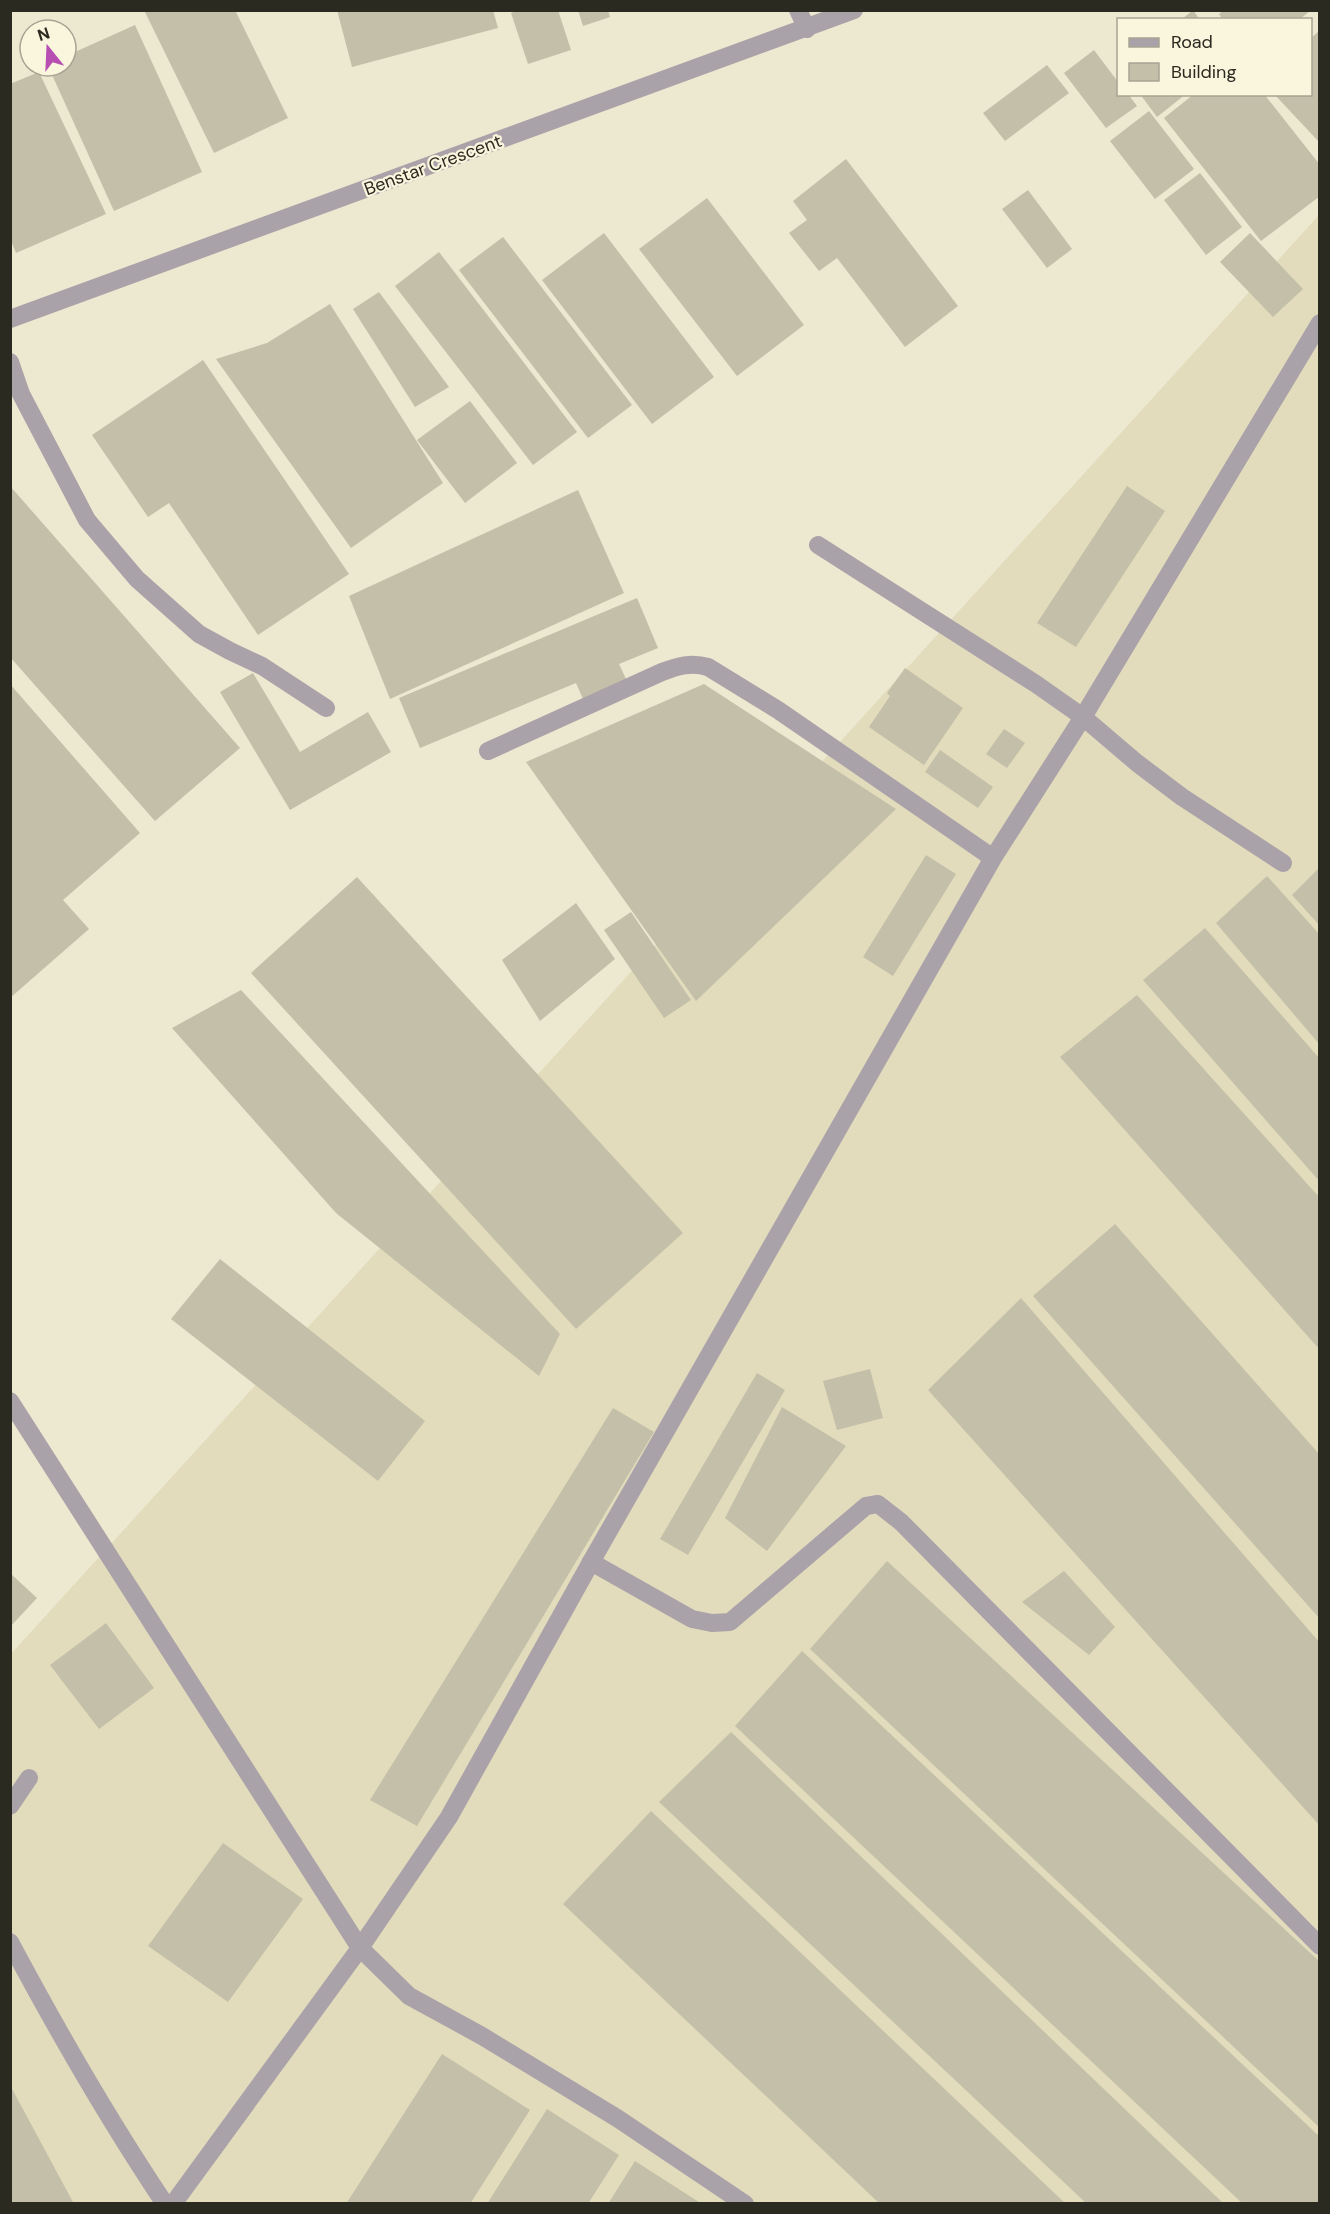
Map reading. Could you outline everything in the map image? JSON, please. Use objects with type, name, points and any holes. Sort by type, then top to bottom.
[{"type":"street","points":[[798,10],[807,29]]},
{"type":"street","name":"Benstar Crescent","points":[[10,319],[854,10]]},
{"type":"street","points":[[173,2204],[360,1948],[449,1817],[591,1562],[993,858],[1083,717],[1320,323]]},
{"type":"street","points":[[10,362],[26,404],[87,520],[137,579],[199,634],[262,666],[326,708]]},
{"type":"street","points":[[818,545],[1036,684],[1083,717],[1137,763],[1182,796],[1283,862]]},
{"type":"street","points":[[488,752],[662,672],[681,665],[697,664],[708,667],[778,710],[993,858]]},
{"type":"street","points":[[10,1401],[360,1948],[409,1996],[482,2036],[588,2100],[746,2204]]},
{"type":"street","points":[[591,1562],[692,1619],[712,1623],[730,1622],[866,1506],[878,1504],[901,1522],[1320,1946]]},
{"type":"street","points":[[10,1806],[29,1778]]},
{"type":"street","points":[[10,1942],[55,2026],[129,2150],[165,2204]]},
{"type":"shaded area","points":[[1319,215],[1319,2203],[11,2203],[10,1655]]},
{"type":"building","points":[[144,10],[235,10],[288,118],[214,153]]},
{"type":"building","points":[[337,10],[493,10],[498,28],[352,67]]},
{"type":"building","points":[[519,10],[558,10],[571,50],[528,64],[511,13]]},
{"type":"building","points":[[578,10],[608,10],[610,17],[583,26]]},
{"type":"building","points":[[1193,10],[1199,18],[1183,18]]},
{"type":"building","points":[[1224,10],[1311,10],[1301,18],[1222,18],[1219,14]]},
{"type":"building","points":[[135,25],[202,172],[114,211],[53,78],[78,78],[78,51]]},
{"type":"building","points":[[1320,30],[1320,143],[1276,96],[1312,96],[1312,37]]},
{"type":"building","points":[[1094,50],[1117,81],[1117,96],[1130,96],[1137,106],[1106,128],[1064,73]]},
{"type":"building","points":[[1047,65],[1069,93],[1005,141],[983,113]]},
{"type":"building","points":[[24,78],[42,78],[106,214],[16,253],[10,238],[10,84]]},
{"type":"building","points":[[1141,96],[1183,96],[1157,117]]},
{"type":"building","points":[[1192,96],[1266,96],[1320,165],[1320,196],[1261,241],[1164,118]]},
{"type":"building","points":[[1149,111],[1194,169],[1155,199],[1110,141]]},
{"type":"building","points":[[846,159],[958,306],[905,347],[837,258],[819,271],[789,233],[807,220],[793,201]]},
{"type":"building","points":[[1200,173],[1242,227],[1206,255],[1164,200]]},
{"type":"building","points":[[1028,190],[1072,249],[1047,268],[1002,209]]},
{"type":"building","points":[[707,198],[804,325],[737,376],[639,249]]},
{"type":"building","points":[[604,233],[714,377],[652,424],[542,280]]},
{"type":"building","points":[[1250,233],[1303,289],[1273,317],[1220,262]]},
{"type":"building","points":[[503,237],[632,405],[588,438],[459,270]]},
{"type":"building","points":[[439,252],[577,432],[533,465],[395,286]]},
{"type":"building","points":[[379,292],[449,387],[415,407],[353,309]]},
{"type":"building","points":[[330,304],[443,483],[351,548],[216,359],[267,343]]},
{"type":"building","points":[[203,360],[349,574],[258,635],[169,503],[148,517],[92,435]]},
{"type":"building","points":[[470,401],[517,463],[465,503],[417,440]]},
{"type":"building","points":[[10,486],[240,748],[155,821],[10,657]]},
{"type":"building","points":[[1127,486],[1165,511],[1076,647],[1037,623]]},
{"type":"building","points":[[578,490],[624,593],[390,699],[349,596]]},
{"type":"building","points":[[637,598],[658,648],[619,664],[627,681],[583,699],[576,683],[420,748],[399,698]]},
{"type":"building","points":[[905,668],[963,708],[924,765],[869,727],[890,696],[887,693]]},
{"type":"building","points":[[253,673],[300,752],[368,712],[391,752],[290,810],[220,692]]},
{"type":"building","points":[[10,684],[140,833],[63,900],[89,929],[10,998]]},
{"type":"building","points":[[704,684],[896,809],[696,1001],[526,762]]},
{"type":"building","points":[[1004,729],[1025,743],[1007,768],[986,754]]},
{"type":"building","points":[[940,750],[993,787],[978,808],[925,772]]},
{"type":"building","points":[[926,855],[956,874],[893,976],[863,957]]},
{"type":"building","points":[[1320,867],[1320,926],[1292,895]]},
{"type":"building","points":[[1267,876],[1320,935],[1320,1045],[1216,923]]},
{"type":"building","points":[[357,877],[683,1233],[576,1329],[251,973]]},
{"type":"building","points":[[576,903],[615,959],[540,1021],[502,960]]},
{"type":"building","points":[[631,912],[691,1000],[664,1018],[604,930]]},
{"type":"building","points":[[1205,928],[1320,1059],[1320,1182],[1143,980]]},
{"type":"building","points":[[241,990],[560,1334],[539,1376],[336,1213],[172,1028]]},
{"type":"building","points":[[1137,995],[1320,1198],[1320,1350],[1060,1057]]},
{"type":"building","points":[[1115,1224],[1320,1455],[1320,1619],[1033,1296]]},
{"type":"building","points":[[220,1259],[425,1421],[378,1481],[171,1319]]},
{"type":"building","points":[[1021,1298],[1320,1643],[1320,1826],[928,1390]]},
{"type":"building","points":[[870,1369],[883,1418],[837,1430],[823,1381]]},
{"type":"building","points":[[757,1373],[785,1390],[688,1555],[660,1539]]},
{"type":"building","points":[[782,1407],[846,1446],[767,1551],[725,1518]]},
{"type":"building","points":[[613,1408],[654,1432],[417,1826],[370,1800]]},
{"type":"building","points":[[887,1561],[1320,1962],[1320,2128],[810,1649]]},
{"type":"building","points":[[1064,1571],[1115,1627],[1089,1655],[1022,1602]]},
{"type":"building","points":[[10,1573],[37,1598],[10,1627]]},
{"type":"building","points":[[106,1623],[154,1688],[99,1729],[50,1665]]},
{"type":"building","points":[[802,1651],[1320,2137],[1320,2204],[1243,2204],[735,1726]]},
{"type":"building","points":[[731,1732],[1224,2204],[1087,2204],[659,1802]]},
{"type":"building","points":[[651,1811],[1066,2204],[880,2204],[563,1904]]},
{"type":"building","points":[[223,1843],[303,1899],[228,2002],[148,1946]]},
{"type":"building","points":[[442,2054],[530,2110],[470,2204],[346,2204]]},
{"type":"building","points":[[10,2085],[74,2204],[10,2204]]},
{"type":"building","points":[[547,2109],[619,2155],[588,2204],[487,2204]]},
{"type":"building","points":[[635,2161],[702,2204],[608,2204]]}]
